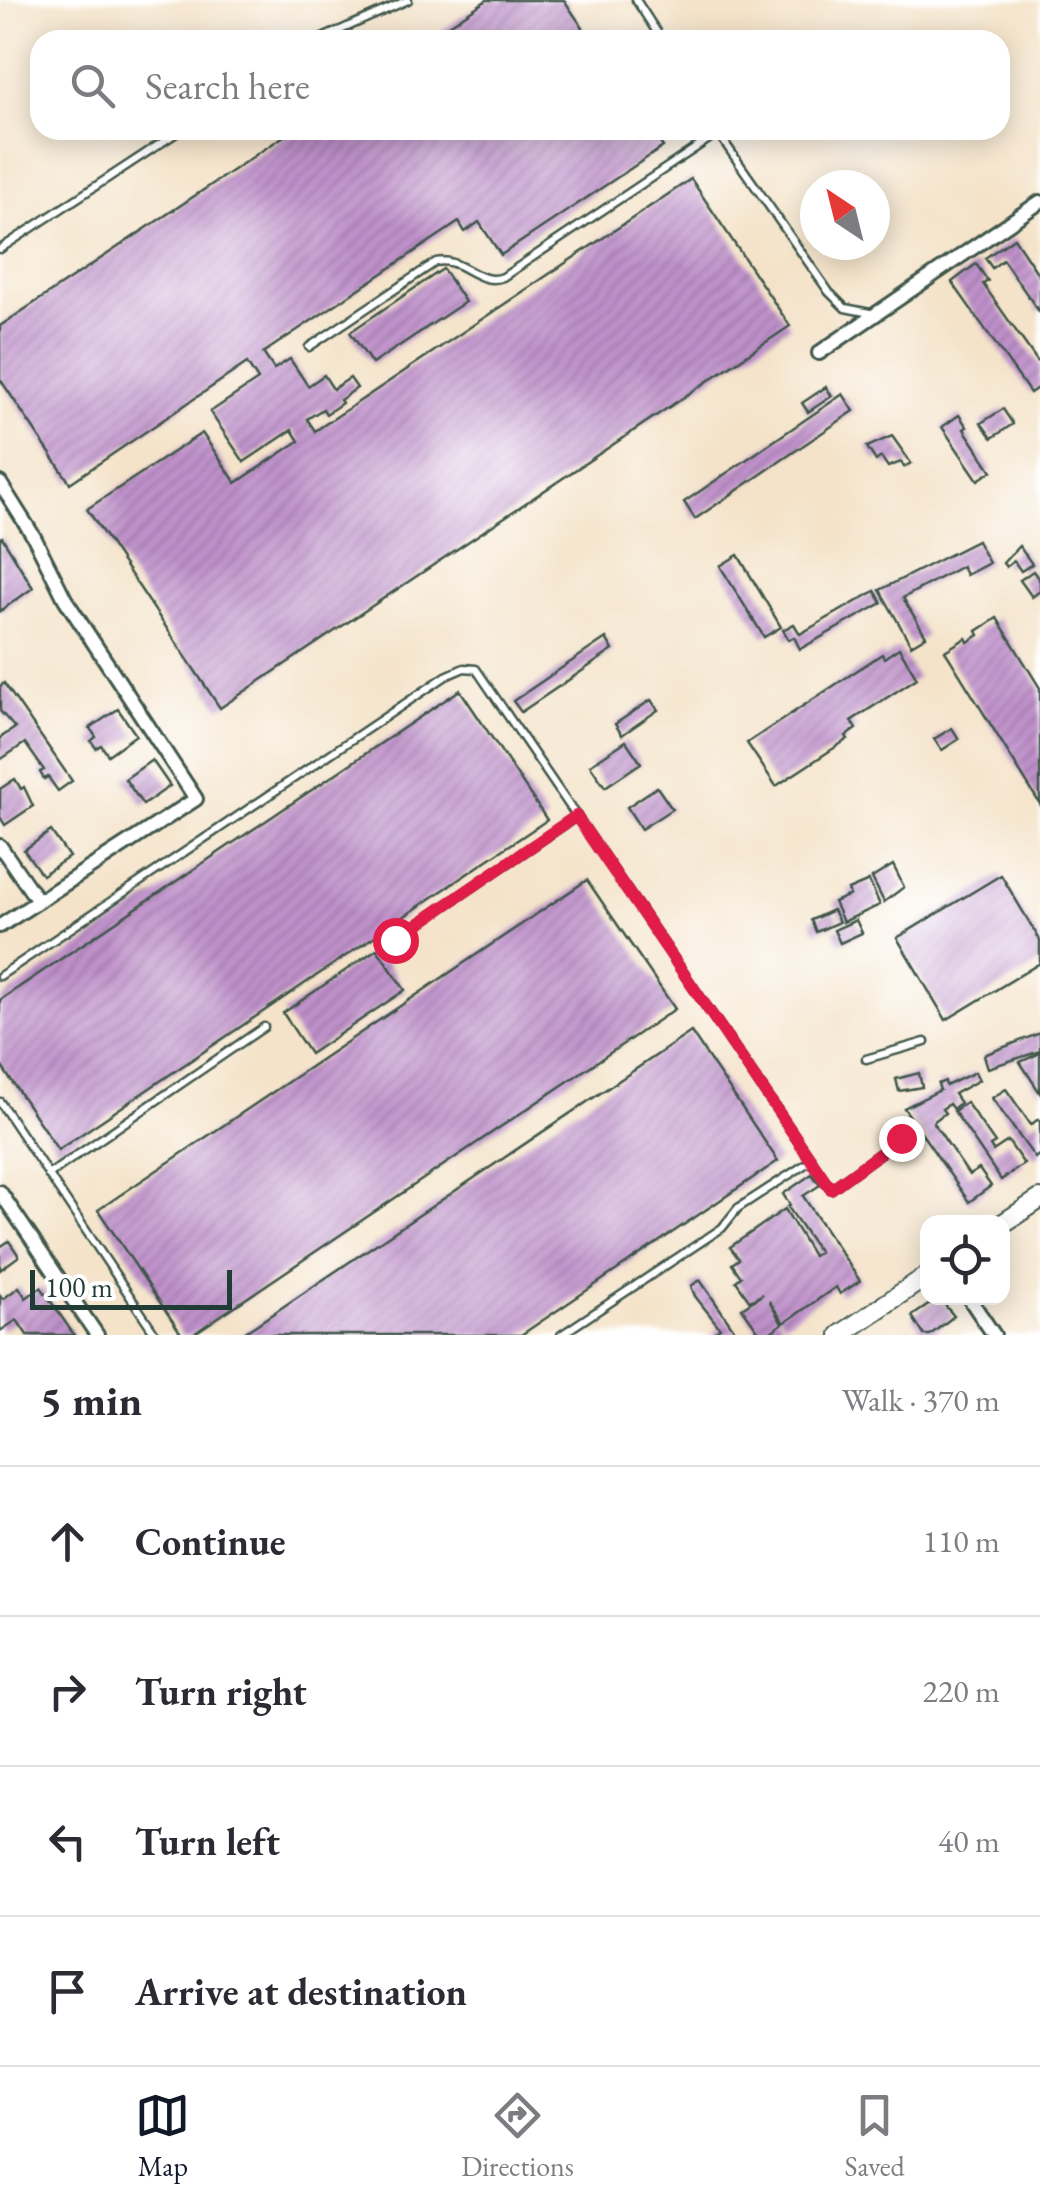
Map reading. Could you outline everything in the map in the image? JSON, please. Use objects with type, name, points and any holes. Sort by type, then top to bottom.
[{"type":"street","points":[[820,352],[1040,202]]},
{"type":"street","points":[[0,482],[34,537],[65,600],[196,798],[0,926]]},
{"type":"street","points":[[0,846],[38,902]]},
{"type":"street","points":[[0,1192],[96,1335]]},
{"type":"street","points":[[1010,1219],[1040,1199]]},
{"type":"street","points":[[840,1335],[920,1280]]},
{"type":"street","points":[[974,1305],[994,1335]]},
{"type":"lane","points":[[340,30],[408,0]]},
{"type":"lane","points":[[640,0],[656,30]]},
{"type":"lane","points":[[0,249],[166,140]]},
{"type":"lane","points":[[309,347],[436,262],[451,261],[488,280],[504,277],[705,140]]},
{"type":"lane","points":[[724,140],[837,302],[853,311],[876,313]]},
{"type":"lane","points":[[0,976],[446,676],[464,668],[476,669],[831,1189],[901,1138]]},
{"type":"lane","points":[[395,940],[576,816]]},
{"type":"lane","points":[[48,1175],[264,1027]]},
{"type":"lane","points":[[866,1059],[925,1042]]},
{"type":"lane","points":[[0,1102],[156,1335]]},
{"type":"lane","points":[[562,1335],[722,1228],[738,1208],[812,1160]]},
{"type":"building","points":[[487,0],[564,0],[584,30],[442,30]]},
{"type":"building","points":[[278,140],[658,140],[663,147],[501,255],[479,222],[465,232],[459,222],[263,353],[274,369],[290,359],[308,386],[324,375],[333,389],[350,378],[357,388],[326,414],[323,409],[307,419],[315,431],[691,179],[790,326],[220,708],[87,509],[202,433],[236,483],[299,441],[292,430],[244,462],[210,412],[258,380],[247,363],[70,483],[0,379],[0,326]]},
{"type":"building","points":[[1014,238],[1040,277],[1040,313],[1003,260],[992,268],[985,258]]},
{"type":"building","points":[[976,264],[988,281],[983,284],[1040,365],[1040,386],[1030,393],[952,282]]},
{"type":"building","points":[[443,269],[465,302],[372,364],[350,332]]},
{"type":"building","points":[[826,387],[832,396],[808,412],[802,403]]},
{"type":"building","points":[[843,394],[854,411],[695,519],[684,502]]},
{"type":"building","points":[[1003,409],[1013,424],[992,438],[981,423]]},
{"type":"building","points":[[959,415],[992,471],[978,480],[942,427]]},
{"type":"building","points":[[892,436],[911,463],[904,467],[901,462],[888,467],[881,457],[876,461],[867,447]]},
{"type":"building","points":[[0,538],[33,588],[0,611]]},
{"type":"building","points":[[977,541],[989,563],[966,575],[962,566],[903,598],[926,636],[911,645],[880,590]]},
{"type":"building","points":[[1019,546],[1032,564],[1021,571],[1014,561],[1006,567],[1003,563]]},
{"type":"building","points":[[738,555],[781,627],[764,637],[720,566]]},
{"type":"building","points":[[1033,571],[1040,581],[1040,591],[1032,597],[1020,580]]},
{"type":"building","points":[[875,591],[882,603],[800,649],[794,637],[789,640],[783,630],[794,624],[800,634]]},
{"type":"building","points":[[997,618],[1040,688],[1040,804],[945,651],[966,638],[968,642]]},
{"type":"building","points":[[606,638],[613,650],[521,712],[513,701]]},
{"type":"building","points":[[899,648],[917,678],[851,721],[856,729],[846,736],[848,739],[776,786],[747,743],[882,654],[884,658]]},
{"type":"building","points":[[4,683],[72,781],[58,791],[48,777],[44,779],[40,772],[44,770],[25,743],[0,760],[0,738],[15,728],[0,711],[0,686]]},
{"type":"building","points":[[460,690],[547,820],[58,1150],[0,1064],[0,1000]]},
{"type":"building","points":[[651,700],[658,710],[622,735],[615,724]]},
{"type":"building","points":[[118,709],[136,735],[108,755],[101,745],[96,748],[91,741],[96,737],[90,728]]},
{"type":"building","points":[[952,728],[959,739],[942,750],[934,739]]},
{"type":"building","points":[[626,741],[641,763],[605,787],[590,765]]},
{"type":"building","points":[[152,760],[170,786],[143,805],[125,779]]},
{"type":"building","points":[[15,779],[21,789],[24,787],[33,806],[5,825],[0,817],[0,789]]},
{"type":"building","points":[[657,787],[672,809],[641,829],[627,807]]},
{"type":"building","points":[[51,831],[69,857],[42,875],[24,850]]},
{"type":"building","points":[[893,865],[904,887],[884,902],[872,878]]},
{"type":"building","points":[[1001,875],[1040,940],[1040,963],[946,1020],[897,938]]},
{"type":"building","points":[[587,880],[675,1009],[192,1335],[182,1335],[98,1210]]},
{"type":"building","points":[[869,881],[880,905],[843,922],[834,902],[850,895],[848,890]]},
{"type":"building","points":[[833,910],[839,922],[816,932],[811,920]]},
{"type":"building","points":[[856,920],[862,933],[840,943],[834,930]]},
{"type":"building","points":[[377,949],[405,990],[310,1054],[283,1013]]},
{"type":"building","points":[[691,1032],[778,1161],[521,1335],[241,1335]]},
{"type":"building","points":[[1040,1033],[1040,1051],[988,1068],[984,1055]]},
{"type":"building","points":[[1040,1053],[1040,1093],[1020,1062]]},
{"type":"building","points":[[975,1072],[979,1080],[954,1094],[960,1103],[953,1109],[949,1104],[933,1122],[969,1175],[979,1169],[991,1186],[969,1202],[904,1108],[940,1090],[938,1084],[945,1081],[946,1086]]},
{"type":"building","points":[[919,1073],[922,1087],[899,1091],[896,1079]]},
{"type":"building","points":[[1006,1089],[1031,1125],[1038,1119],[1040,1122],[1040,1154],[1035,1158],[992,1098]]},
{"type":"building","points":[[966,1102],[995,1143],[990,1146],[993,1151],[1008,1141],[1024,1164],[1001,1180],[954,1111]]},
{"type":"building","points":[[812,1174],[820,1185],[803,1196],[860,1281],[840,1294],[836,1287],[784,1323],[769,1301],[782,1324],[761,1335],[742,1308],[763,1294],[750,1301],[736,1281],[741,1277],[732,1264],[739,1259],[730,1247],[785,1209],[813,1256],[819,1252],[783,1194]]},
{"type":"building","points":[[9,1241],[19,1256],[0,1270],[0,1247]]},
{"type":"building","points":[[700,1280],[738,1335],[710,1335],[720,1328],[695,1296],[691,1286]]},
{"type":"building","points":[[19,1287],[26,1298],[41,1287],[74,1335],[27,1335],[17,1320],[0,1331],[0,1295],[3,1299]]},
{"type":"building","points":[[928,1305],[945,1305],[954,1316],[930,1335],[924,1335],[912,1316]]},
{"type":"route","points":[[395,940],[576,816],[831,1189],[901,1138]]}]
